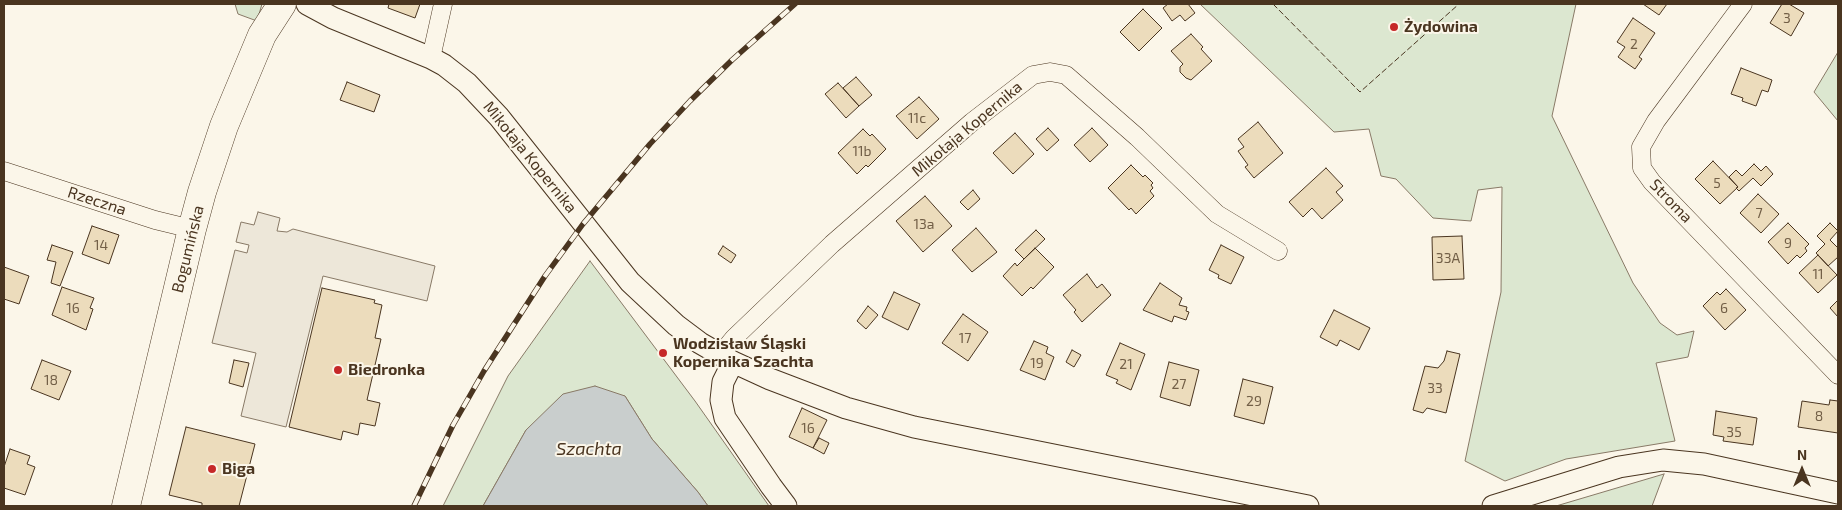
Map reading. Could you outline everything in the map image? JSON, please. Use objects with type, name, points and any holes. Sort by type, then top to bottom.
[{"type":"main road","name":"Bogumińska","points":[[126,506],[192,229],[224,126],[262,35],[282,4]]},
{"type":"street","name":"Mikołaja Kopernika","points":[[307,4],[334,18],[431,58],[461,78],[489,104],[619,270],[642,295],[676,325],[726,358],[770,379],[846,408],[914,427],[1308,506]]},
{"type":"street","points":[[431,58],[443,4]]},
{"type":"street","name":"Stroma","points":[[1742,4],[1656,121],[1641,147],[1642,168],[1652,182],[1838,375]]},
{"type":"street","name":"Mikołaja Kopernika","points":[[726,358],[734,338],[832,244],[964,128],[1033,75],[1050,72],[1066,76],[1137,137],[1217,214],[1278,252]]},
{"type":"street","name":"Rzeczna","points":[[4,172],[155,220],[192,229]]},
{"type":"street","points":[[726,358],[721,400],[725,418],[786,506]]},
{"type":"street","points":[[1493,506],[1544,492],[1619,467],[1663,460],[1688,462],[1838,493]]},
{"type":"green space","points":[[235,4],[262,4],[257,21],[238,14]]},
{"type":"green space","points":[[1200,4],[1576,4],[1552,116],[1633,283],[1660,323],[1677,335],[1694,331],[1688,357],[1656,363],[1675,441],[1566,459],[1505,481],[1465,461],[1501,292],[1502,187],[1478,190],[1471,221],[1433,218],[1396,179],[1381,176],[1369,129],[1334,132]]},
{"type":"green space","points":[[1838,52],[1838,121],[1814,92]]},
{"type":"green space","points":[[590,261],[695,401],[769,506],[708,506],[652,439],[625,396],[526,430],[483,506],[443,506],[508,376]]},
{"type":"green space","points":[[1664,474],[1652,506],[1556,506]]},
{"type":"shaded area","points":[[258,212],[280,218],[277,231],[287,232],[293,229],[435,266],[427,301],[323,276],[286,427],[241,416],[256,353],[212,343],[235,250],[247,253],[249,245],[236,242],[241,222],[254,225]]},
{"type":"water","name":"Szachta","points":[[595,386],[625,396],[652,439],[708,506],[483,506],[526,430],[563,394]]},
{"type":"building","points":[[389,4],[420,4],[415,18],[388,8]]},
{"type":"building","points":[[1168,4],[1188,4],[1195,13],[1185,21],[1180,15],[1172,21],[1163,8]]},
{"type":"building","points":[[1643,4],[1667,4],[1659,15]]},
{"type":"building","points":[[1782,4],[1789,4],[1804,13],[1791,36],[1770,23]]},
{"type":"building","points":[[1143,9],[1162,28],[1139,51],[1120,32]]},
{"type":"building","points":[[1633,18],[1655,33],[1639,57],[1642,59],[1635,69],[1618,57],[1625,47],[1617,42]]},
{"type":"building","points":[[1191,34],[1212,61],[1191,80],[1180,72],[1180,67],[1183,64],[1171,51]]},
{"type":"building","points":[[1741,68],[1772,80],[1768,92],[1762,90],[1756,106],[1742,101],[1743,98],[1731,94]]},
{"type":"building","points":[[856,77],[872,95],[859,106],[843,88]]},
{"type":"building","points":[[347,82],[380,95],[374,112],[340,100]]},
{"type":"building","points":[[838,83],[859,106],[846,118],[825,94]]},
{"type":"building","points":[[919,97],[939,119],[917,139],[896,116]]},
{"type":"building","points":[[1258,122],[1283,153],[1254,178],[1245,167],[1248,165],[1238,151],[1244,147],[1238,139]]},
{"type":"building","points":[[1048,128],[1059,140],[1047,151],[1036,139]]},
{"type":"building","points":[[1092,128],[1108,145],[1090,162],[1074,145]]},
{"type":"building","points":[[863,129],[870,136],[872,134],[886,149],[868,167],[866,165],[857,174],[838,153]]},
{"type":"building","points":[[1015,133],[1034,154],[1013,174],[993,153]]},
{"type":"building","points":[[1713,161],[1738,187],[1720,204],[1695,179]]},
{"type":"building","points":[[1754,164],[1761,171],[1766,166],[1773,174],[1761,186],[1753,178],[1739,191],[1736,188],[1738,187],[1729,177],[1736,170],[1742,176]]},
{"type":"building","points":[[1131,165],[1143,177],[1145,175],[1153,183],[1151,185],[1153,188],[1150,191],[1154,196],[1136,214],[1131,208],[1129,210],[1108,188]]},
{"type":"building","points":[[1326,168],[1343,186],[1336,192],[1343,200],[1322,219],[1312,208],[1303,217],[1289,202]]},
{"type":"building","points":[[973,190],[980,199],[968,210],[960,202]]},
{"type":"building","points":[[1758,194],[1779,214],[1761,233],[1740,213]]},
{"type":"building","points":[[925,196],[952,226],[923,252],[896,221]]},
{"type":"building","points":[[1788,223],[1809,244],[1805,248],[1807,251],[1800,258],[1797,255],[1788,264],[1768,242]]},
{"type":"building","points":[[1830,223],[1838,231],[1830,240],[1838,248],[1838,257],[1828,266],[1816,253],[1825,244],[1817,236]]},
{"type":"building","points":[[92,226],[119,235],[109,264],[82,254]]},
{"type":"building","points":[[976,228],[997,252],[972,272],[952,250]]},
{"type":"building","points":[[1036,230],[1045,239],[1024,259],[1015,250]]},
{"type":"building","points":[[1462,236],[1464,279],[1433,280],[1432,237]]},
{"type":"building","points":[[52,245],[73,252],[60,286],[51,283],[56,262],[47,260]]},
{"type":"building","points":[[1221,245],[1244,257],[1231,284],[1218,278],[1219,275],[1209,270]]},
{"type":"building","points":[[723,246],[736,255],[731,263],[718,254]]},
{"type":"building","points":[[1035,248],[1054,267],[1033,289],[1031,287],[1022,296],[1003,276],[1015,263],[1017,266]]},
{"type":"building","points":[[1818,255],[1837,275],[1818,293],[1799,273]]},
{"type":"building","points":[[4,267],[29,276],[19,304],[4,299]]},
{"type":"building","points":[[1087,274],[1097,288],[1102,284],[1111,295],[1082,322],[1074,312],[1076,310],[1063,295]]},
{"type":"building","points":[[1160,283],[1182,298],[1179,305],[1187,307],[1186,311],[1189,312],[1186,320],[1174,316],[1172,322],[1143,310]]},
{"type":"building","points":[[62,287],[94,298],[90,308],[93,309],[86,330],[52,315]]},
{"type":"building","name":"Biedronka","points":[[322,288],[375,300],[374,303],[382,305],[375,338],[381,339],[367,400],[380,403],[375,426],[360,423],[358,435],[343,431],[341,440],[289,427]]},
{"type":"building","points":[[1726,289],[1746,310],[1725,330],[1703,306],[1717,292],[1720,295]]},
{"type":"building","points":[[894,292],[920,304],[908,330],[882,317]]},
{"type":"building","points":[[1838,300],[1838,317],[1830,308]]},
{"type":"building","points":[[868,306],[878,315],[866,329],[857,321]]},
{"type":"building","points":[[1334,310],[1370,328],[1359,350],[1340,340],[1337,346],[1320,337]]},
{"type":"building","points":[[963,314],[988,332],[968,361],[942,343]]},
{"type":"building","points":[[1034,341],[1048,347],[1046,353],[1054,357],[1045,380],[1020,370]]},
{"type":"building","points":[[1120,343],[1145,354],[1131,390],[1116,383],[1118,380],[1106,375]]},
{"type":"building","points":[[1072,350],[1081,355],[1074,367],[1066,362]]},
{"type":"building","points":[[1447,351],[1460,354],[1446,413],[1427,408],[1423,413],[1413,410],[1425,366],[1438,368],[1444,361]]},
{"type":"building","points":[[42,360],[71,371],[59,400],[31,389]]},
{"type":"building","points":[[234,360],[249,363],[243,387],[229,383]]},
{"type":"building","points":[[1169,362],[1199,370],[1190,406],[1160,397]]},
{"type":"building","points":[[1243,379],[1273,387],[1264,424],[1234,416]]},
{"type":"building","points":[[1830,400],[1838,401],[1838,433],[1798,427],[1802,401],[1829,405]]},
{"type":"building","points":[[802,408],[827,420],[813,448],[789,437]]},
{"type":"building","points":[[1716,411],[1757,418],[1753,445],[1723,441],[1724,437],[1713,435]]},
{"type":"building","name":"Biga","points":[[186,427],[255,444],[239,506],[202,506],[202,503],[169,495]]},
{"type":"building","points":[[819,438],[829,443],[824,454],[813,448]]},
{"type":"building","points":[[10,449],[30,456],[27,464],[35,467],[25,495],[4,488],[4,467]]},
{"type":"railway","points":[[414,506],[453,425],[484,371],[545,276],[583,224],[650,144],[690,101],[732,60],[795,4]]},
{"type":"fence","points":[[1273,4],[1360,92],[1459,4]]},
{"type":"place","name":"Żydowina","points":[[1394,27]]},
{"type":"place","name":"Wodzisław Śląski Kopernika Szachta","points":[[663,353]]},
{"type":"place","name":"Biedronka","points":[[338,370]]},
{"type":"place","name":"Biga","points":[[212,469]]}]
